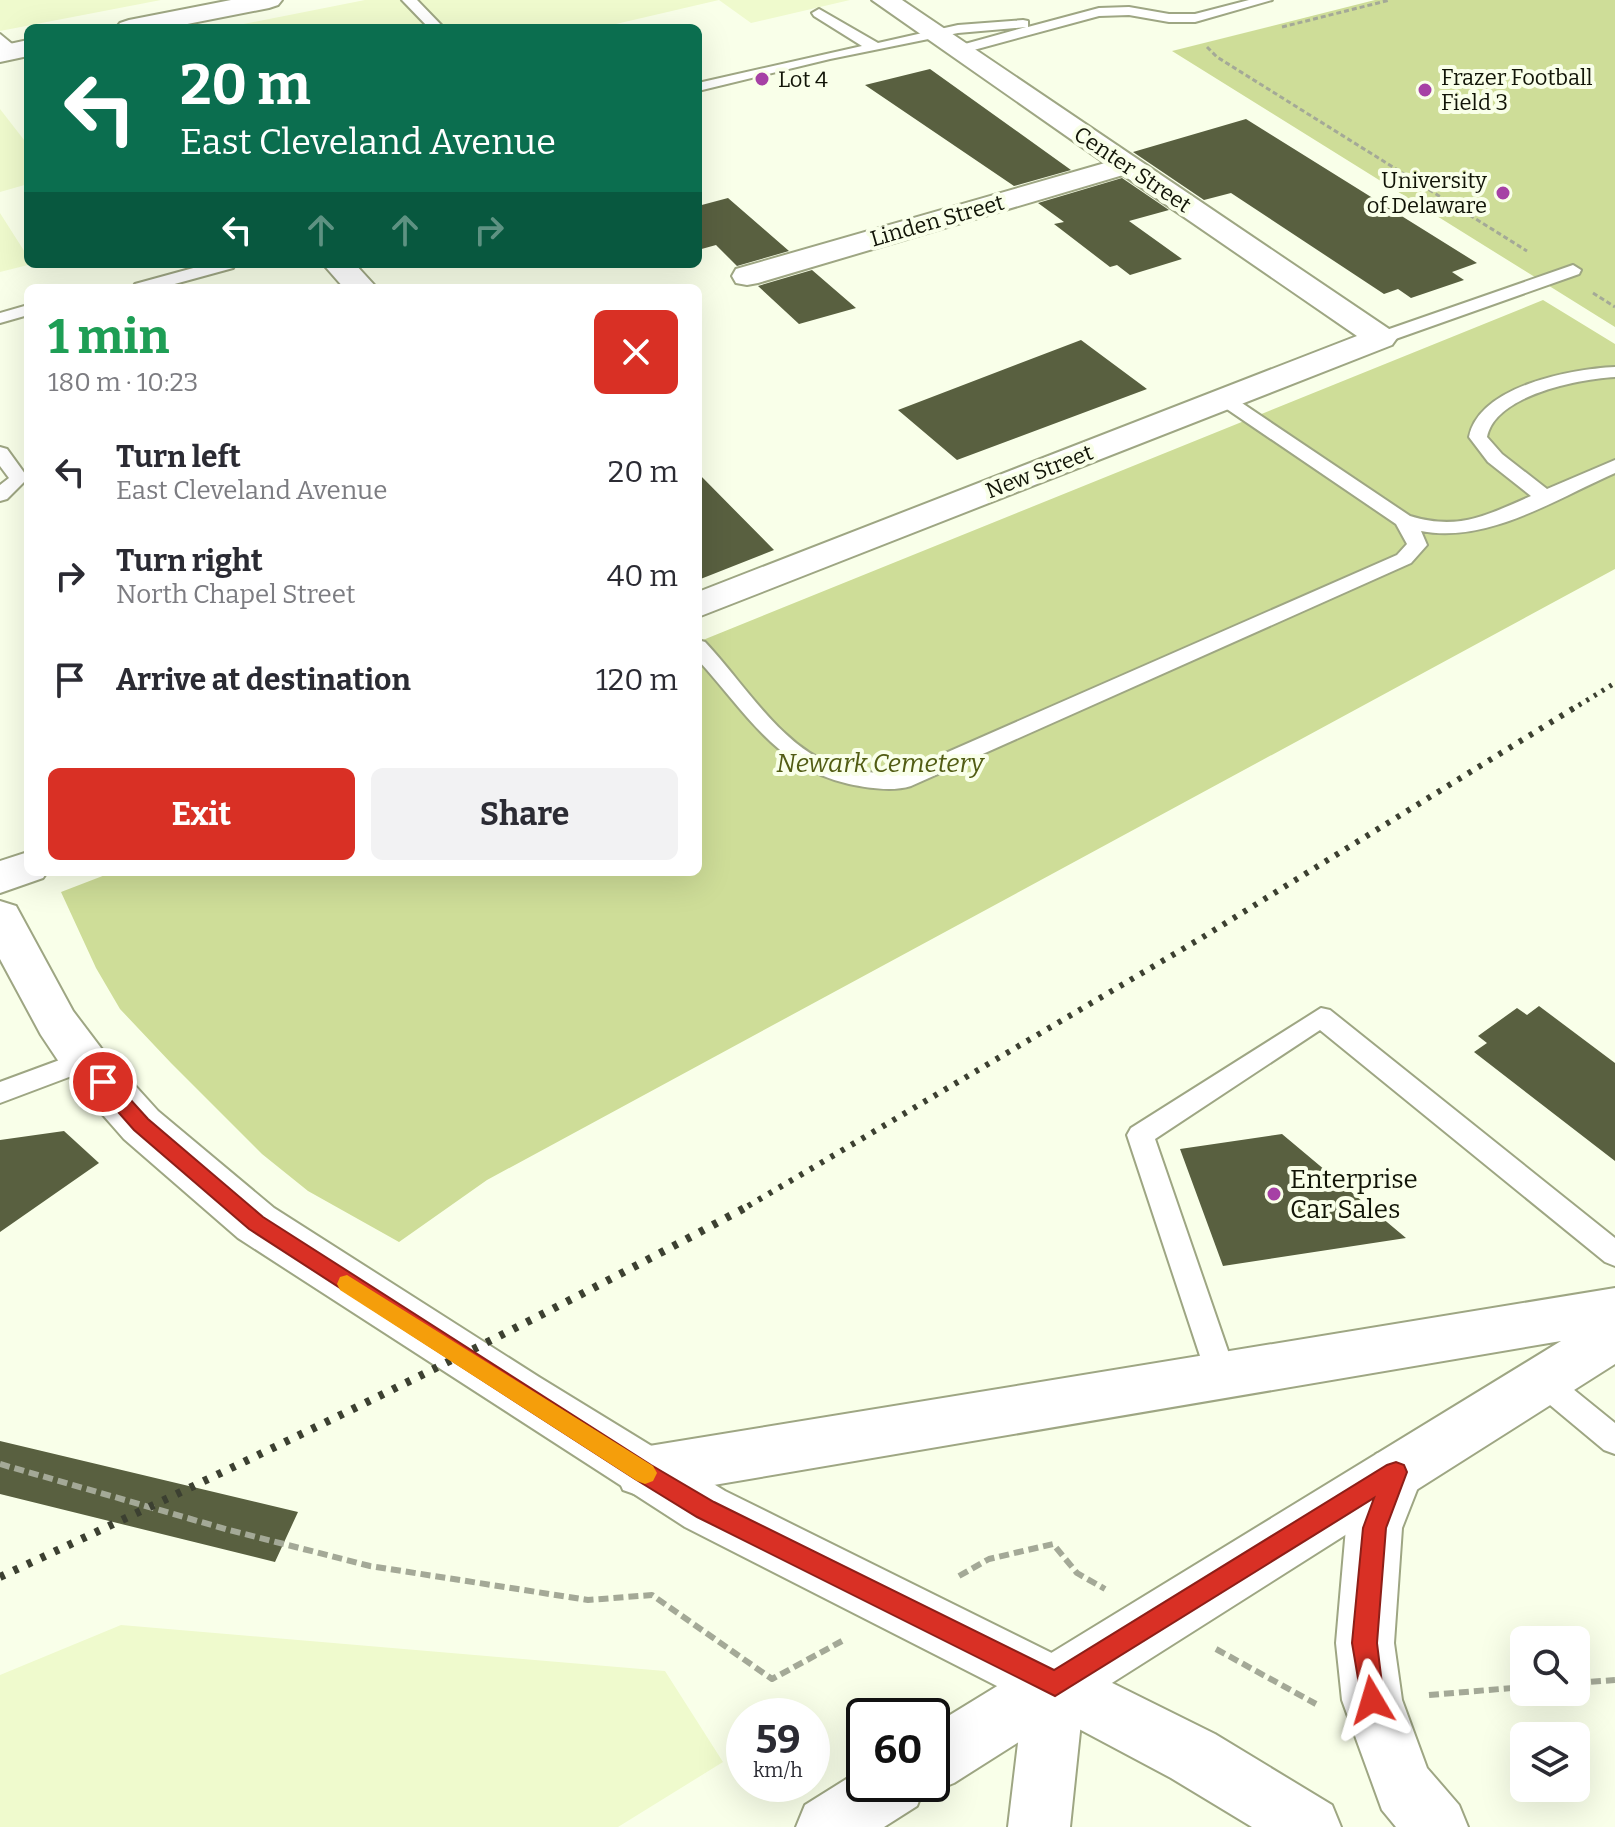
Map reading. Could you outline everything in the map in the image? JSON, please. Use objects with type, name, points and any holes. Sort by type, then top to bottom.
[{"type":"main road","points":[[143,24],[210,5],[269,0]]},
{"type":"main road","name":"Center Street","points":[[885,0],[1381,338]]},
{"type":"main road","name":"Linden Street","points":[[747,276],[1127,165]]},
{"type":"main road","points":[[342,268],[357,284]]},
{"type":"main road","name":"New Street","points":[[702,603],[1381,338]]},
{"type":"main road","points":[[0,878],[24,869]]},
{"type":"main road","points":[[0,917],[57,1023],[84,1061],[141,1125],[256,1223],[705,1509],[1193,1756],[1310,1827]]},
{"type":"main road","points":[[643,1472],[1615,1310]]},
{"type":"main road","points":[[950,1750],[1615,1336]]},
{"type":"main road","points":[[1396,1472],[1374,1528],[1365,1643],[1372,1700],[1404,1788],[1437,1827]]},
{"type":"main road","points":[[1039,1827],[1055,1684]]},
{"type":"main road","points":[[827,1827],[867,1802]]},
{"type":"lane","points":[[409,0],[433,24]]},
{"type":"lane","points":[[959,50],[1112,10],[1195,18],[1254,1]]},
{"type":"lane","points":[[819,13],[876,48]]},
{"type":"lane","points":[[862,38],[927,28],[1057,23]]},
{"type":"lane","points":[[702,86],[830,55],[876,48],[927,28]]},
{"type":"lane","points":[[155,284],[213,268]]},
{"type":"lane","points":[[1381,338],[1568,272]]},
{"type":"lane","points":[[0,318],[24,311]]},
{"type":"lane","points":[[1545,497],[1495,458],[1478,437],[1483,418],[1505,402],[1569,377],[1615,372]]},
{"type":"lane","points":[[1224,399],[1403,520],[1427,528],[1457,530],[1481,525],[1615,466]]},
{"type":"lane","points":[[0,453],[19,479],[0,495]]},
{"type":"lane","points":[[702,652],[783,745],[808,764],[840,776],[874,782],[903,781],[1404,559],[1417,545],[1403,520]]},
{"type":"lane","points":[[1222,1377],[1140,1135],[1321,1017],[1615,1254]]},
{"type":"lane","points":[[0,1093],[84,1061]]},
{"type":"lane","points":[[1542,1381],[1615,1441]]},
{"type":"path","points":[[1268,31],[1390,0]]},
{"type":"path","points":[[1208,46],[1208,51],[1217,57],[1568,272],[1615,307]]},
{"type":"path","points":[[0,1464],[370,1566],[588,1600],[652,1595],[772,1679]]},
{"type":"path","points":[[989,1559],[1053,1544],[1077,1573]]},
{"type":"path","points":[[1245,1665],[1313,1704],[1324,1703]]},
{"type":"path","points":[[1590,1682],[1615,1680]]},
{"type":"path","points":[[1437,1694],[1510,1688]]},
{"type":"shaded area","points":[[0,0],[161,0],[24,24],[0,31]]},
{"type":"shaded area","points":[[365,0],[719,0],[616,24],[243,24]]},
{"type":"shaded area","points":[[719,0],[850,0],[751,23]]},
{"type":"shaded area","points":[[0,109],[24,140],[24,185],[0,192]]},
{"type":"shaded area","points":[[0,213],[24,251],[24,266],[0,272]]},
{"type":"shaded area","points":[[121,1625],[665,1671],[723,1762],[618,1827],[0,1827],[0,1675]]},
{"type":"green space","name":"University of Delaware","points":[[1375,0],[1615,0],[1615,327],[1172,51]]},
{"type":"green space","name":"Newark Cemetery","points":[[1543,300],[1615,344],[1615,569],[487,1180],[399,1242],[308,1191],[262,1154],[120,1009],[96,968],[61,892],[103,876],[702,876],[702,640]]},
{"type":"building","points":[[930,69],[1071,170],[1014,186],[865,85]]},
{"type":"building","points":[[1246,119],[1477,263],[1452,272],[1464,280],[1411,298],[1398,289],[1384,294],[1231,193],[1204,200],[1133,152]]},
{"type":"building","points":[[1122,178],[1169,210],[1129,221],[1182,259],[1130,275],[1117,265],[1110,267],[1054,224],[1064,222],[1038,203]]},
{"type":"building","points":[[728,198],[789,251],[737,266],[716,245],[702,249],[702,205]]},
{"type":"building","points":[[812,270],[856,308],[799,324],[758,286]]},
{"type":"building","points":[[1081,340],[1147,389],[957,460],[898,410]]},
{"type":"building","points":[[702,477],[774,550],[702,578]]},
{"type":"building","points":[[1539,1006],[1615,1063],[1615,1161],[1474,1052],[1487,1043],[1478,1036],[1517,1008],[1527,1015]]},
{"type":"building","points":[[64,1131],[99,1163],[0,1232],[0,1140]]},
{"type":"building","name":"Enterprise Car Sales","points":[[1282,1134],[1406,1238],[1223,1266],[1180,1149]]},
{"type":"building","points":[[0,1441],[298,1512],[275,1562],[0,1494]]},
{"type":"railway","points":[[1571,710],[1615,683]]},
{"type":"railway","points":[[748,1206],[1203,937],[1574,708]]},
{"type":"railway","points":[[0,1577],[379,1396],[752,1204]]},
{"type":"slow traffic","points":[[347,1284],[645,1473]]},
{"type":"place","name":"Lot 4","points":[[762,79]]},
{"type":"place","name":"Frazer Football Field 3","points":[[1425,90]]},
{"type":"place","name":"University of Delaware","points":[[1503,193]]},
{"type":"place","name":"Enterprise Car Sales","points":[[1274,1194]]},
{"type":"route","points":[[103,1082],[141,1125],[256,1223],[497,1380],[705,1509],[1055,1684],[1396,1472],[1374,1528],[1365,1643],[1372,1700]]}]
